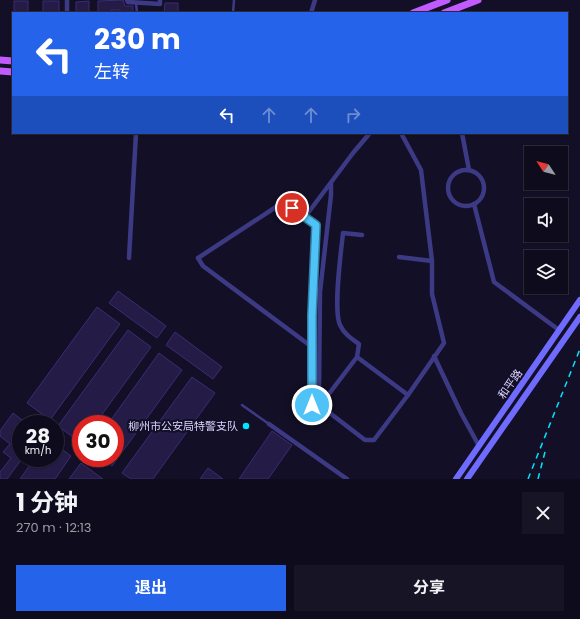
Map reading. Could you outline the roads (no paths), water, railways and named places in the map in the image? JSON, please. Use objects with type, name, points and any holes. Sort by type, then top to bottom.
[{"type":"main road","points":[[416,12],[447,0]]},
{"type":"main road","points":[[447,12],[478,0]]},
{"type":"main road","points":[[0,60],[12,61]]},
{"type":"main road","points":[[0,71],[12,72]]},
{"type":"main road","name":"和平路","points":[[456,479],[580,300]]},
{"type":"main road","name":"和平路","points":[[467,479],[580,317]]},
{"type":"street","points":[[67,0],[67,12]]},
{"type":"street","points":[[127,0],[128,2],[160,4],[160,0]]},
{"type":"street","points":[[311,12],[315,0]]},
{"type":"street","points":[[129,258],[136,134]]},
{"type":"street","points":[[305,217],[369,134]]},
{"type":"street","points":[[331,182],[331,195],[320,292],[320,391],[322,408],[365,440],[374,440],[408,395],[444,343],[432,294],[432,261],[421,170],[402,134]]},
{"type":"street","points":[[462,134],[469,170]]},
{"type":"street","points":[[463,170],[469,170],[480,177],[484,188],[479,200],[474,204],[469,206],[458,204],[453,201],[448,191],[450,180],[453,176],[463,170]]},
{"type":"street","points":[[312,347],[203,266],[198,258],[282,203],[316,225],[312,315],[312,347],[312,405]]},
{"type":"street","points":[[474,204],[494,282],[559,330]]},
{"type":"street","points":[[322,403],[357,357],[359,344],[345,333],[339,324],[337,303],[343,233],[362,235]]},
{"type":"street","points":[[399,257],[432,261]]},
{"type":"street","points":[[434,356],[461,413],[479,446]]},
{"type":"street","points":[[357,357],[408,395]]},
{"type":"street","points":[[269,424],[347,479]]},
{"type":"lane","points":[[233,12],[234,0]]},
{"type":"lane","points":[[136,2],[137,12]]},
{"type":"lane","points":[[242,405],[269,424]]},
{"type":"railway","points":[[528,479],[580,349]]},
{"type":"railway","points":[[538,479],[546,448]]},
{"type":"place","name":"柳州市公安局特警支队","points":[[246,426]]}]
